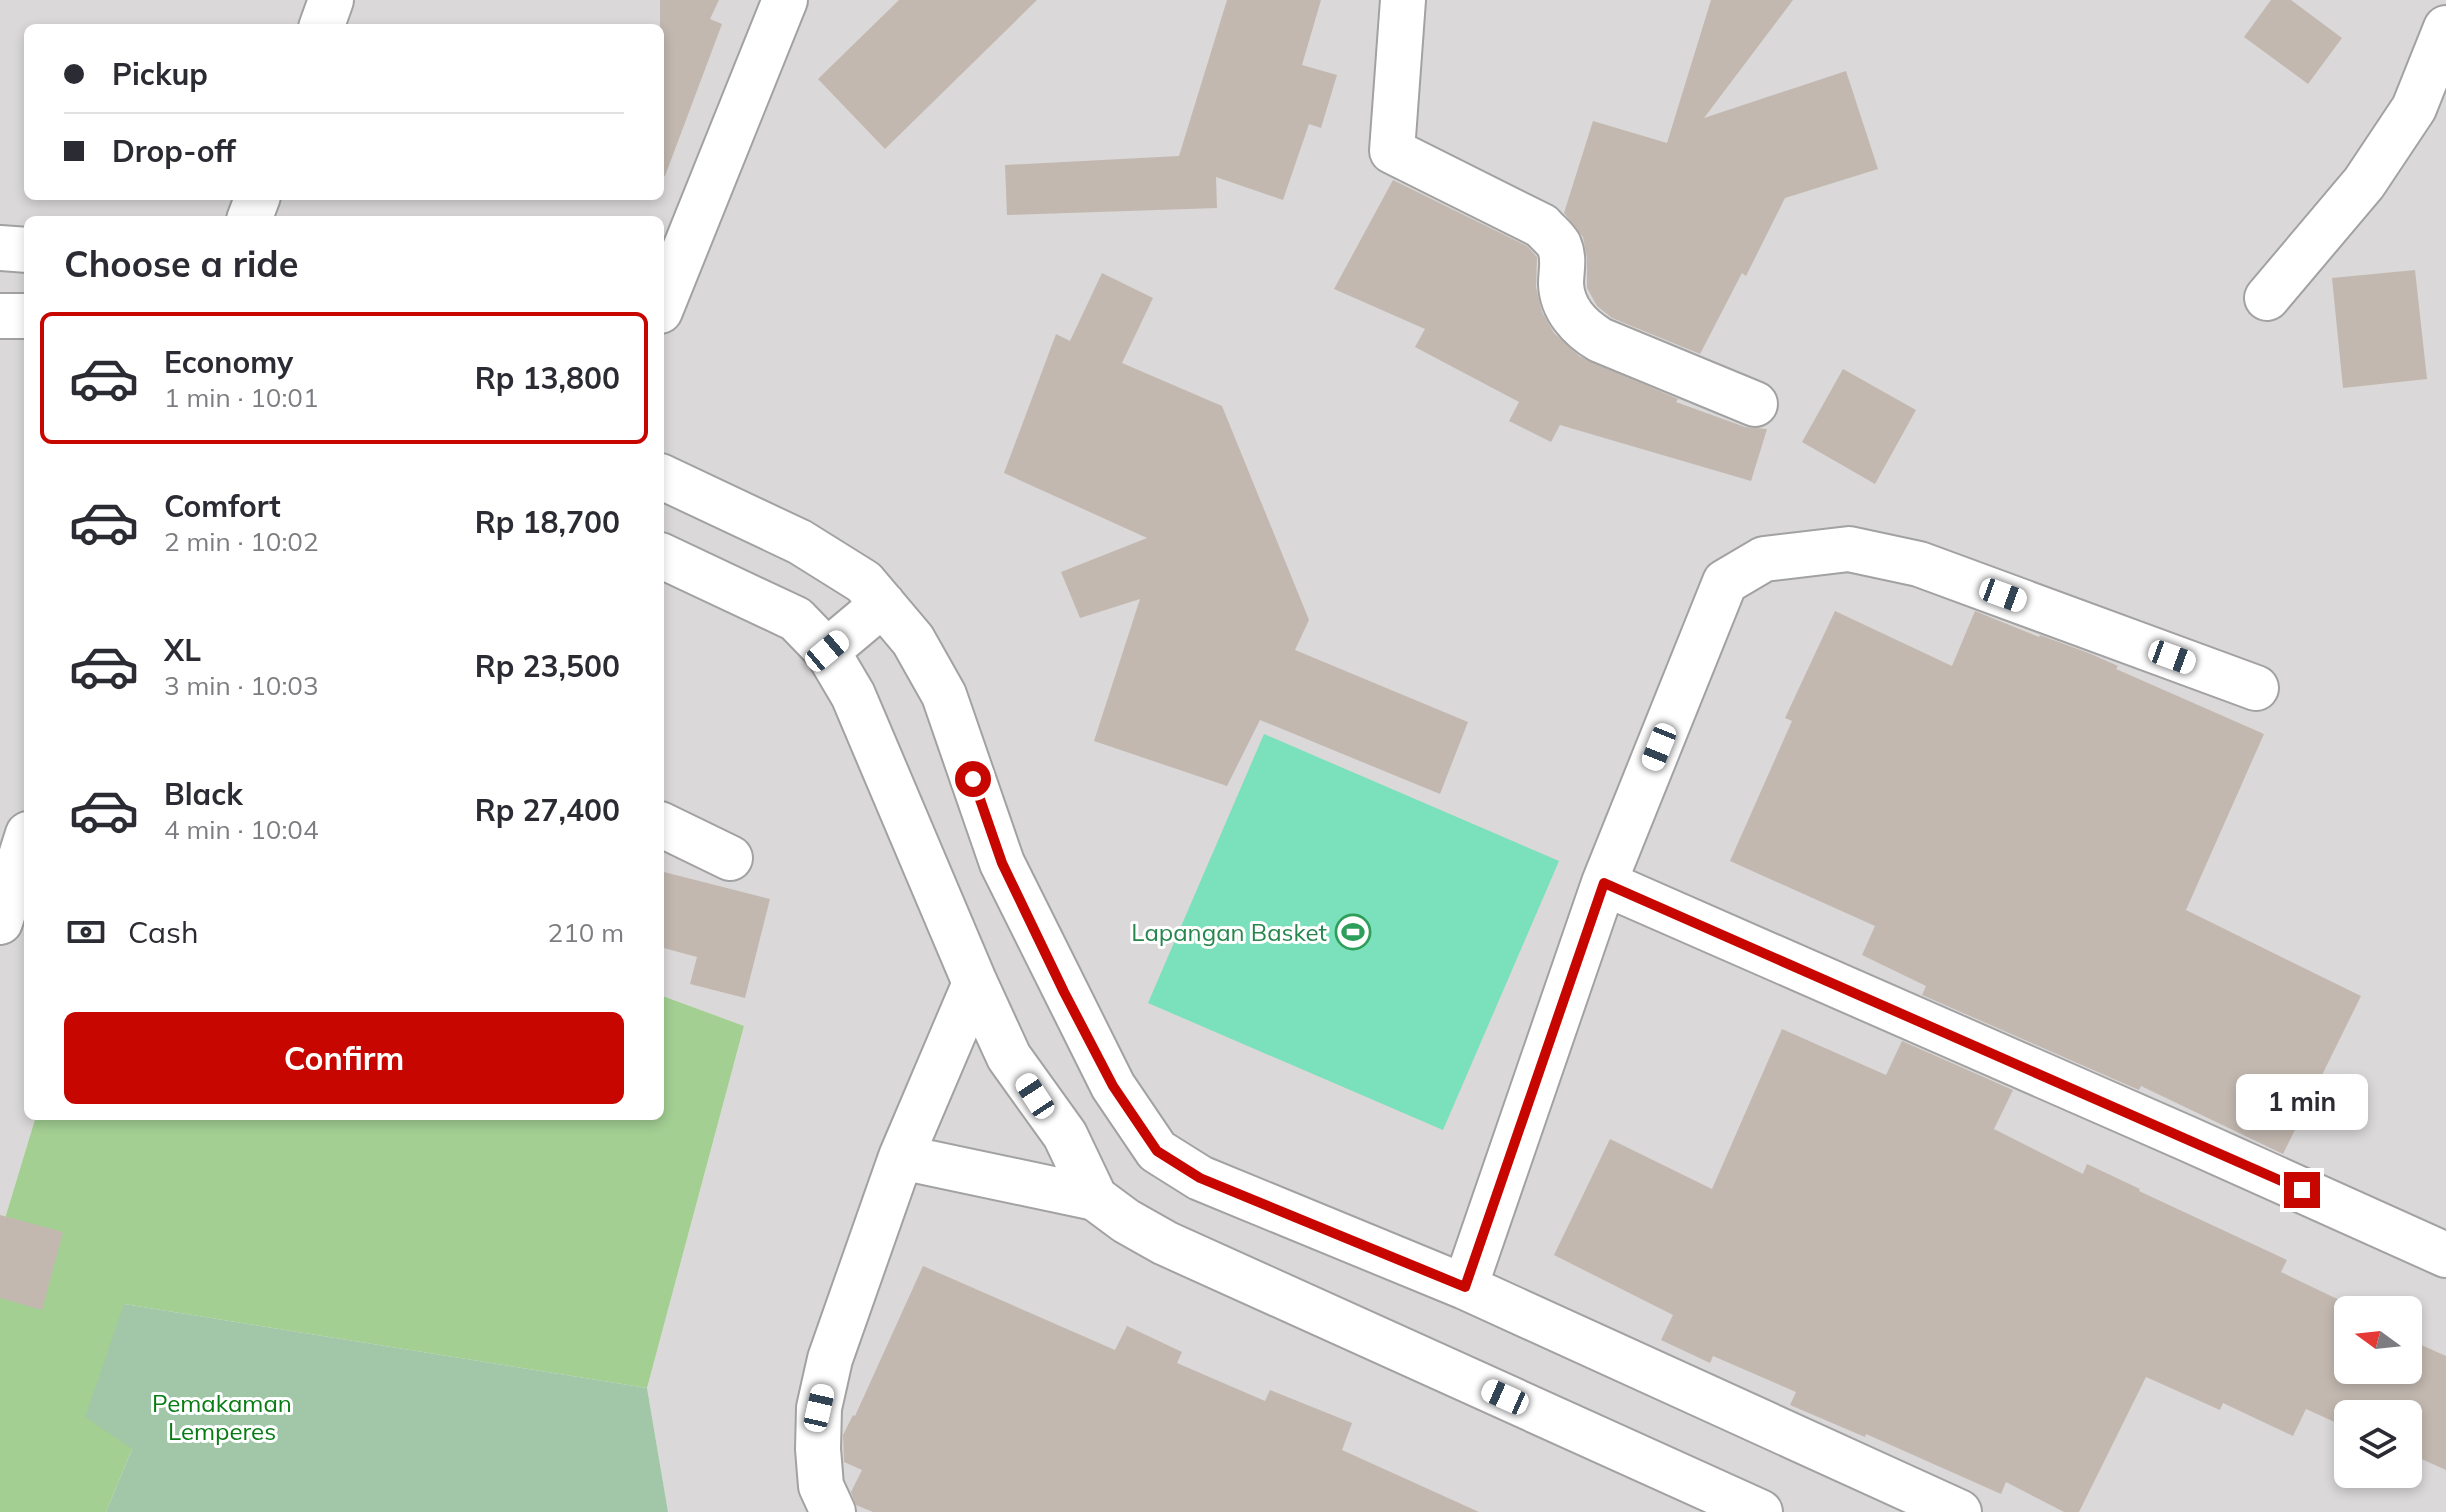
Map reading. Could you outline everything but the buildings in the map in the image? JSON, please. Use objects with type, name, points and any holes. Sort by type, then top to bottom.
[{"type":"street","points":[[322,24],[331,0]]},
{"type":"street","points":[[664,301],[785,0]]},
{"type":"street","points":[[1403,0],[1392,151],[1542,226],[1558,242],[1563,259],[1561,287],[1570,313],[1583,331],[1755,404]]},
{"type":"street","points":[[2267,298],[2364,183],[2414,108],[2446,28]]},
{"type":"street","points":[[0,248],[24,250]]},
{"type":"street","points":[[0,316],[24,316]]},
{"type":"street","points":[[664,478],[800,542],[864,582],[913,640],[944,695],[1002,863],[1113,1086],[1157,1151],[1200,1178],[1465,1287],[1959,1512]]},
{"type":"street","points":[[1465,1287],[1604,883],[1725,582],[1764,559],[1849,549],[1919,564],[2256,688]]},
{"type":"street","points":[[664,557],[796,619],[827,651],[853,695],[1009,1057],[1065,1135],[1095,1198]]},
{"type":"street","points":[[827,651],[883,604]]},
{"type":"street","points":[[664,826],[730,858]]},
{"type":"street","points":[[0,922],[24,847]]},
{"type":"street","points":[[1604,883],[2446,1255]]},
{"type":"street","points":[[833,1512],[821,1486],[819,1408],[830,1359],[901,1157],[975,983]]},
{"type":"street","points":[[901,1157],[1095,1198],[1126,1221],[1165,1243],[1760,1512]]},
{"type":"shaded area","points":[[0,0],[2446,0],[2446,1512],[668,1512],[647,1388],[744,1026],[664,996],[664,216],[24,216],[24,1120],[35,1120],[0,1235]]},
{"type":"green space","name":"Lapangan Basket","points":[[1264,734],[1559,861],[1443,1130],[1148,1003]]},
{"type":"green space","points":[[664,996],[744,1026],[647,1388],[124,1304],[132,1449],[106,1512],[0,1512],[0,1235],[35,1120],[664,1120]]},
{"type":"green space","name":"Pemakaman Lemperes","points":[[124,1304],[647,1388],[668,1512],[106,1512],[132,1449],[85,1417]]},
{"type":"place","name":"Lapangan Basket","points":[[1353,932]]},
{"type":"route","points":[[973,779],[1002,863],[1064,992],[1113,1086],[1157,1151],[1200,1178],[1465,1287],[1604,883],[2302,1190]]}]
